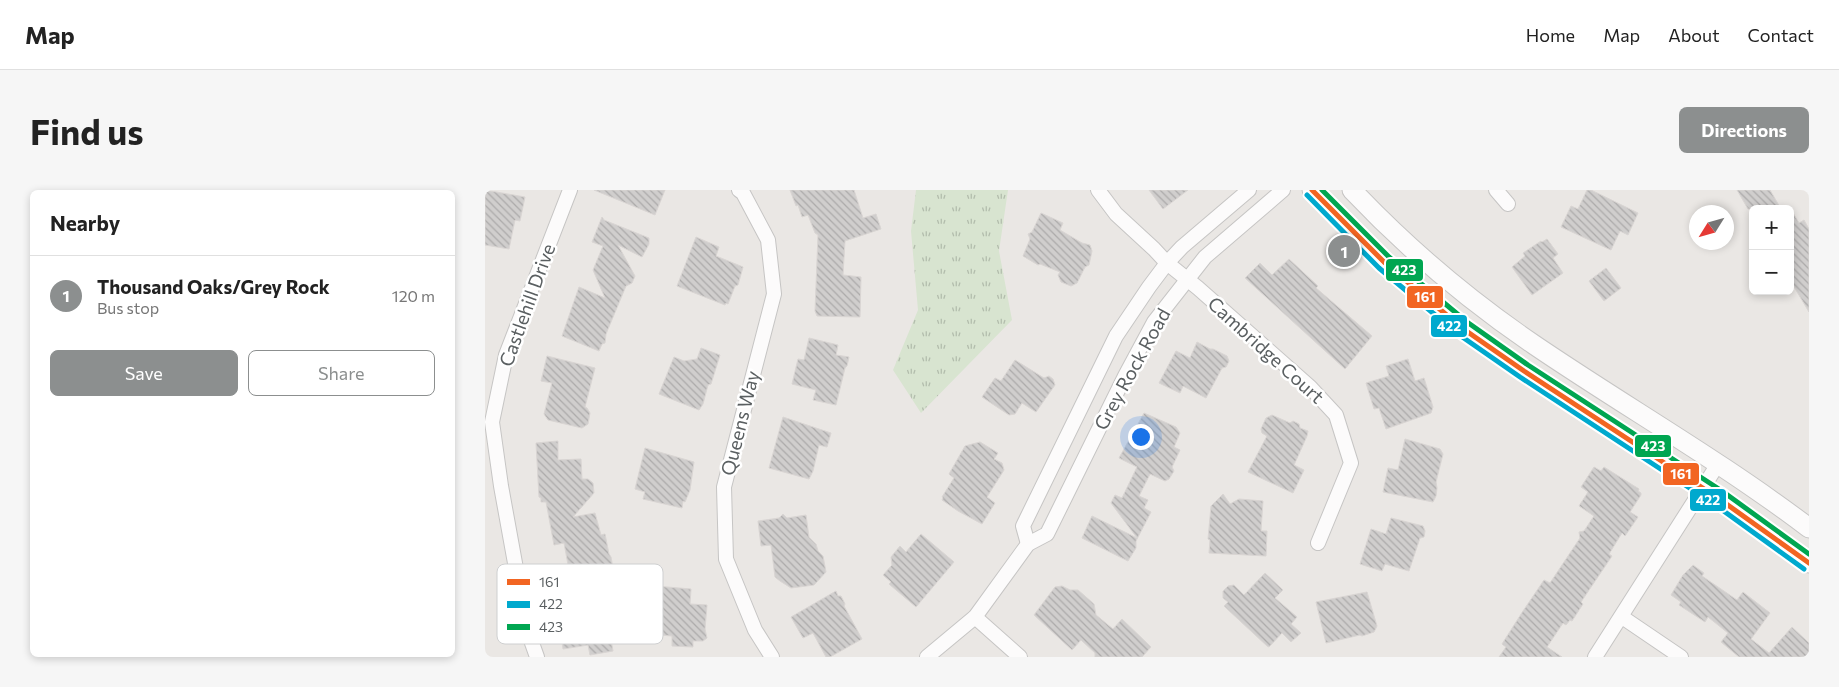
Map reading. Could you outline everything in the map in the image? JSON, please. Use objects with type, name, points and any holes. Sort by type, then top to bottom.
[{"type":"main road","points":[[1312,190],[1386,265],[1463,328],[1519,367],[1704,487],[1773,535],[1809,563]]},
{"type":"main road","points":[[1352,190],[1410,247],[1490,313],[1532,343],[1718,464],[1809,528]]},
{"type":"street","name":"Castlehill Drive","points":[[515,564],[492,422],[506,355],[570,190]]},
{"type":"street","name":"Queens Way","points":[[739,190],[743,193],[768,240],[774,294],[724,487],[726,559],[755,630],[772,657]]},
{"type":"street","name":"Cambridge Court","points":[[1098,190],[1116,214],[1154,249],[1167,264],[1187,279],[1310,388],[1336,415],[1351,464],[1318,543]]},
{"type":"street","name":"Grey Rock Road","points":[[1028,544],[1023,526],[1116,336],[1149,286],[1182,247],[1249,190]]},
{"type":"street","name":"Grey Rock Road","points":[[927,657],[975,617],[1028,544],[1047,534],[1112,401],[1154,322],[1205,257],[1283,190]]},
{"type":"street","points":[[1496,190],[1508,204]]},
{"type":"street","points":[[1595,657],[1718,464]]},
{"type":"street","points":[[975,617],[1020,657]]},
{"type":"street","points":[[1622,617],[1681,657]]},
{"type":"street","name":"Castlehill Drive","points":[[532,644],[537,657]]},
{"type":"green space","points":[[916,190],[1008,190],[999,251],[1012,320],[921,413],[893,370],[918,310],[911,231]]},
{"type":"building","points":[[485,190],[525,197],[520,221],[515,220],[509,249],[485,245]]},
{"type":"building","points":[[594,190],[665,190],[655,215]]},
{"type":"building","points":[[790,190],[854,190],[863,218],[876,214],[881,229],[845,241],[843,275],[861,277],[860,317],[817,316],[815,311],[818,235],[815,233],[808,215],[802,217]]},
{"type":"building","points":[[1149,190],[1188,190],[1163,209]]},
{"type":"building","points":[[1587,190],[1591,190],[1638,213],[1628,235],[1620,231],[1611,250],[1561,227],[1571,206],[1578,209]]},
{"type":"building","points":[[1737,190],[1770,190],[1779,205],[1749,205],[1748,209]]},
{"type":"building","points":[[1041,213],[1063,223],[1060,230],[1082,243],[1090,245],[1092,251],[1089,265],[1085,267],[1077,283],[1071,286],[1061,282],[1058,275],[1060,272],[1040,264],[1038,265],[1023,256],[1030,239],[1028,234],[1032,232]]},
{"type":"building","points":[[1794,215],[1799,223],[1804,220],[1809,229],[1809,312],[1794,287]]},
{"type":"building","points":[[602,217],[604,220],[649,238],[649,244],[642,257],[618,245],[635,276],[632,283],[626,286],[606,334],[605,343],[602,344],[599,351],[562,336],[579,287],[605,298],[593,270],[603,246],[592,242]]},
{"type":"building","points":[[696,237],[719,247],[716,256],[743,267],[738,285],[735,286],[728,304],[726,303],[725,305],[677,286]]},
{"type":"building","points":[[1547,239],[1558,254],[1553,258],[1563,273],[1532,295],[1512,267],[1525,256],[1523,253]]},
{"type":"building","points":[[1289,259],[1318,286],[1316,288],[1372,336],[1345,369],[1245,278],[1260,263],[1272,275]]},
{"type":"building","points":[[1606,268],[1621,288],[1604,301],[1589,281]]},
{"type":"building","points":[[809,338],[838,345],[836,355],[849,357],[836,405],[813,400],[816,390],[792,384],[798,359],[804,360]]},
{"type":"building","points":[[1197,342],[1227,356],[1229,361],[1226,367],[1222,368],[1206,398],[1183,386],[1180,393],[1159,383],[1176,351],[1190,358]]},
{"type":"building","points":[[701,348],[720,355],[711,384],[708,385],[703,404],[699,410],[659,394],[674,357],[684,361],[697,359]]},
{"type":"building","points":[[547,356],[595,368],[585,407],[590,413],[588,424],[582,428],[548,420],[544,414],[552,383],[541,381]]},
{"type":"building","points":[[1408,359],[1415,381],[1424,378],[1433,407],[1431,413],[1386,429],[1379,408],[1374,409],[1366,383],[1389,376],[1386,366]]},
{"type":"building","points":[[1015,360],[1044,378],[1049,376],[1053,379],[1055,385],[1036,412],[1022,403],[1015,414],[1009,415],[982,397],[995,378],[1001,381]]},
{"type":"building","points":[[1144,413],[1176,427],[1180,433],[1174,447],[1180,450],[1172,467],[1174,471],[1169,479],[1165,481],[1150,474],[1139,496],[1148,500],[1144,508],[1151,512],[1136,541],[1136,548],[1128,561],[1082,538],[1092,516],[1137,538],[1111,503],[1115,495],[1122,498],[1137,467],[1119,458]]},
{"type":"building","points":[[1272,415],[1290,423],[1293,421],[1299,424],[1300,428],[1308,431],[1294,465],[1304,470],[1293,493],[1248,472],[1267,436],[1262,433],[1261,429],[1266,418]]},
{"type":"building","points":[[783,417],[831,433],[827,447],[819,445],[813,471],[809,479],[769,468]]},
{"type":"building","points":[[1405,439],[1440,449],[1443,454],[1436,482],[1436,496],[1433,502],[1383,492],[1388,468],[1398,470]]},
{"type":"building","points":[[558,441],[558,460],[581,459],[582,479],[588,479],[593,483],[594,493],[573,517],[595,513],[601,535],[605,534],[612,564],[568,564],[564,543],[554,545],[546,502],[541,502],[539,497],[536,443]]},
{"type":"building","points":[[980,442],[998,453],[994,459],[1002,463],[1004,470],[987,497],[995,503],[982,524],[942,500],[954,478],[949,474],[965,446]]},
{"type":"building","points":[[645,448],[694,462],[690,490],[685,502],[683,501],[682,508],[643,499],[645,492],[635,489]]},
{"type":"building","points":[[1594,467],[1601,471],[1604,467],[1639,489],[1638,491],[1641,495],[1630,512],[1638,517],[1625,536],[1622,533],[1609,554],[1612,556],[1581,602],[1583,604],[1572,621],[1570,620],[1566,625],[1563,623],[1547,647],[1562,657],[1499,657],[1506,647],[1502,644],[1523,611],[1544,580],[1550,583],[1580,538],[1579,532],[1584,531],[1594,516],[1579,506],[1588,492],[1581,487]]},
{"type":"building","points":[[1223,494],[1230,504],[1239,499],[1263,501],[1261,531],[1267,531],[1266,556],[1209,553],[1210,540],[1208,539],[1211,506]]},
{"type":"building","points":[[783,514],[787,518],[806,515],[809,537],[823,556],[826,572],[814,585],[791,588],[780,581],[775,577],[771,545],[761,546],[758,521],[779,518]]},
{"type":"building","points":[[1391,518],[1423,526],[1425,531],[1424,537],[1420,538],[1409,571],[1385,564],[1382,571],[1360,564],[1371,529],[1386,534]]},
{"type":"building","points":[[921,534],[954,562],[916,607],[889,584],[891,582],[883,575],[892,565],[891,557],[900,546],[906,552]]},
{"type":"building","points":[[1693,565],[1704,573],[1702,576],[1737,600],[1743,592],[1770,613],[1751,639],[1769,653],[1792,627],[1809,643],[1809,657],[1739,657],[1721,642],[1728,633],[1708,617],[1705,622],[1679,605],[1681,602],[1671,595],[1683,575]]},
{"type":"building","points":[[1265,573],[1283,590],[1275,598],[1297,617],[1291,624],[1301,633],[1291,642],[1282,633],[1269,647],[1224,606],[1228,602],[1223,598],[1223,591],[1228,586],[1234,585],[1244,595]]},
{"type":"building","points":[[1062,586],[1070,590],[1078,590],[1094,604],[1096,615],[1113,629],[1122,619],[1151,647],[1142,657],[1095,657],[1095,653],[1081,640],[1072,650],[1034,615],[1055,587]]},
{"type":"building","points":[[663,587],[691,589],[690,604],[707,605],[705,629],[707,638],[703,641],[693,641],[693,647],[672,646],[672,636],[663,635]]},
{"type":"building","points":[[836,591],[838,596],[841,596],[845,604],[844,606],[862,639],[830,657],[826,657],[813,633],[803,638],[791,617]]},
{"type":"building","points":[[1367,592],[1377,626],[1374,632],[1326,643],[1316,602]]},
{"type":"building","points":[[562,644],[612,644],[613,651],[590,655],[588,645],[563,649]]},
{"type":"transit line","name":"161","points":[[1312,190],[1384,262],[1462,328],[1524,371],[1718,498],[1809,563]]},
{"type":"transit line","name":"423","points":[[1322,190],[1389,257],[1467,322],[1528,365],[1722,491],[1809,554]]},
{"type":"transit line","name":"422","points":[[1307,195],[1379,268],[1458,334],[1520,377],[1714,504],[1804,569]]},
{"type":"place","name":"Thousand Oaks/Grey Rock","points":[[1344,251]]}]
